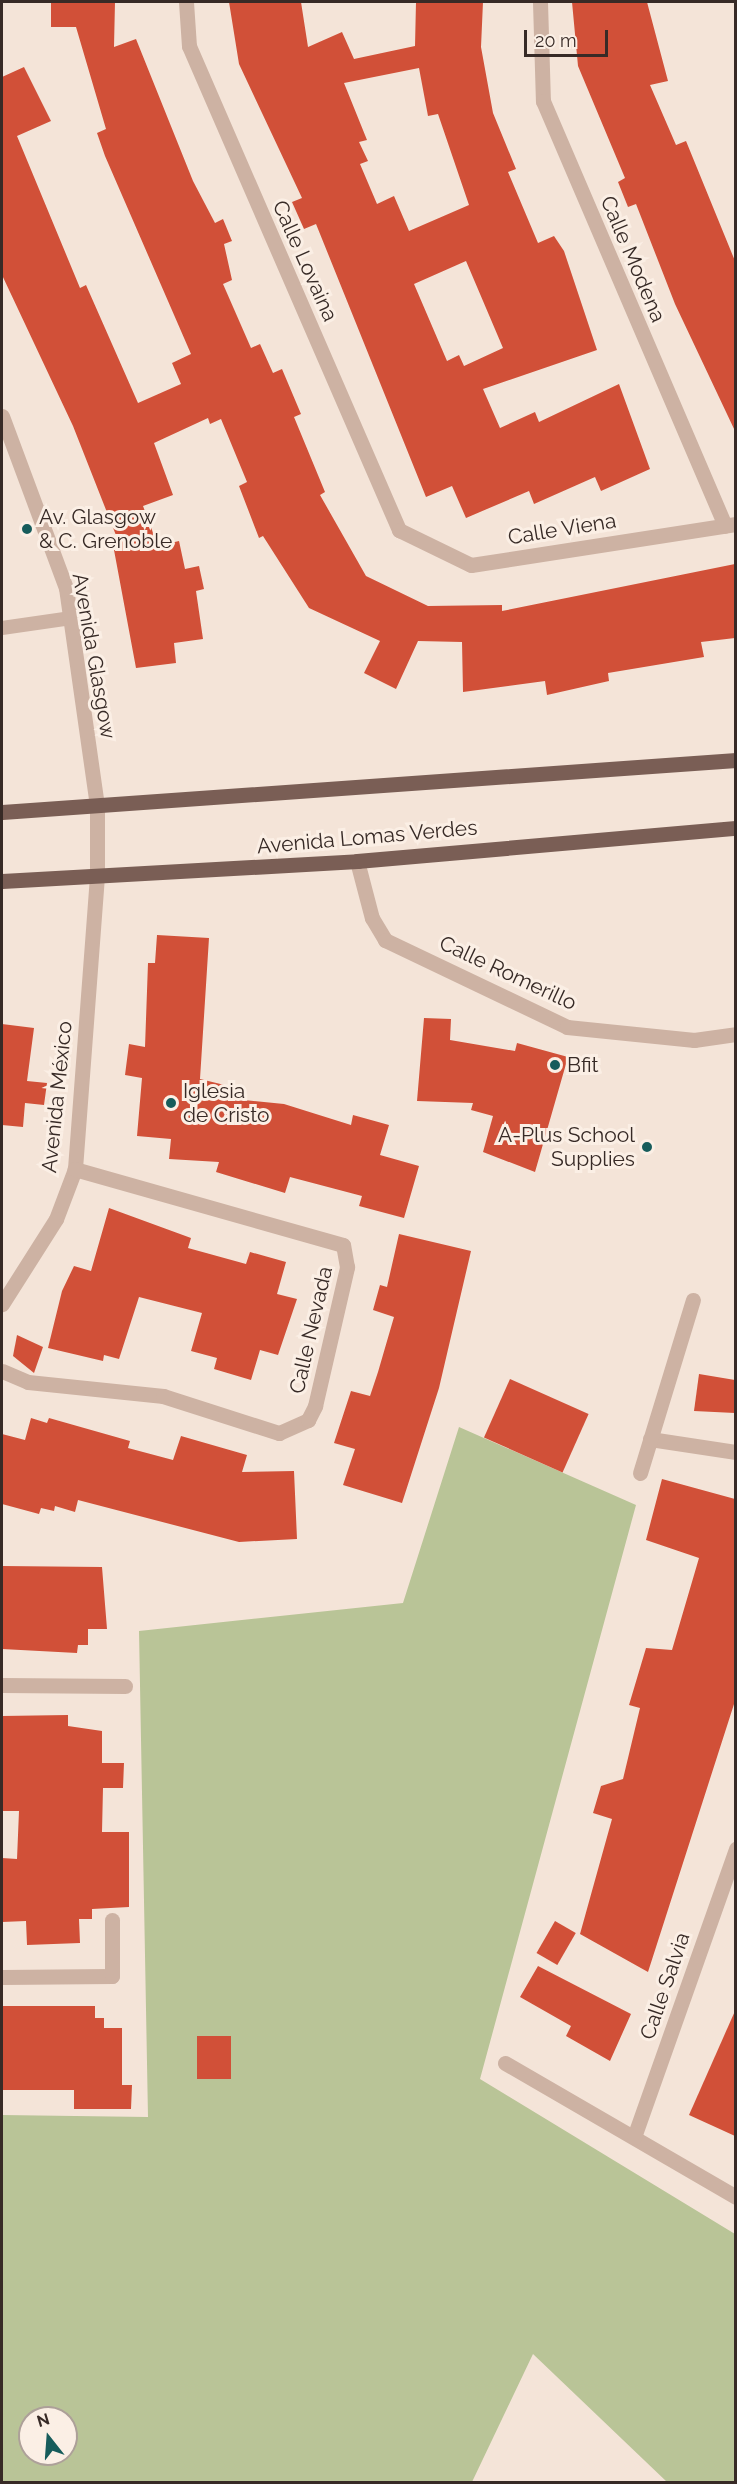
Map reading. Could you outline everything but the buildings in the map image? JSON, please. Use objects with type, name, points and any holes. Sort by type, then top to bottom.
[{"type":"main road","points":[[2,812],[735,760]]},
{"type":"main road","name":"Avenida Lomas Verdes","points":[[2,881],[357,861],[735,828]]},
{"type":"street","name":"Calle Lovaina","points":[[186,2],[189,46],[402,532]]},
{"type":"street","name":"Calle Modena","points":[[540,2],[543,101],[730,525]]},
{"type":"street","name":"Avenida Glasgow","points":[[2,416],[5,434],[66,588],[97,806],[97,876]]},
{"type":"street","name":"Calle Viena","points":[[402,532],[471,565],[730,525]]},
{"type":"street","name":"Calle Romerillo","points":[[357,861],[372,918],[385,940],[567,1027],[694,1040],[735,1034]]},
{"type":"street","name":"Avenida México","points":[[2,1304],[56,1219],[75,1169],[97,876]]},
{"type":"street","name":"Calle Nevada","points":[[2,1371],[28,1383],[164,1396],[279,1433],[308,1420],[315,1406],[348,1267],[343,1245],[75,1169]]},
{"type":"street","points":[[640,1473],[693,1300]]},
{"type":"street","points":[[651,1439],[735,1452]]},
{"type":"street","points":[[2,1684],[125,1686]]},
{"type":"street","name":"Calle Salvia","points":[[634,2137],[735,1848]]},
{"type":"street","points":[[2,1977],[112,1976],[112,1920]]},
{"type":"street","points":[[505,2063],[735,2197]]},
{"type":"lane","points":[[2,628],[71,618]]},
{"type":"green space","points":[[459,1427],[636,1505],[480,2079],[735,2234],[735,2482],[667,2482],[533,2354],[472,2482],[2,2482],[2,2115],[148,2117],[139,1631],[403,1603]]},
{"type":"place","name":"Av. Glasgow & C. Grenoble","points":[[27,529]]},
{"type":"place","name":"Bfit","points":[[555,1065]]},
{"type":"place","name":"Iglesia de Cristo","points":[[171,1103]]},
{"type":"place","name":"A-Plus School Supplies","points":[[647,1147]]}]
